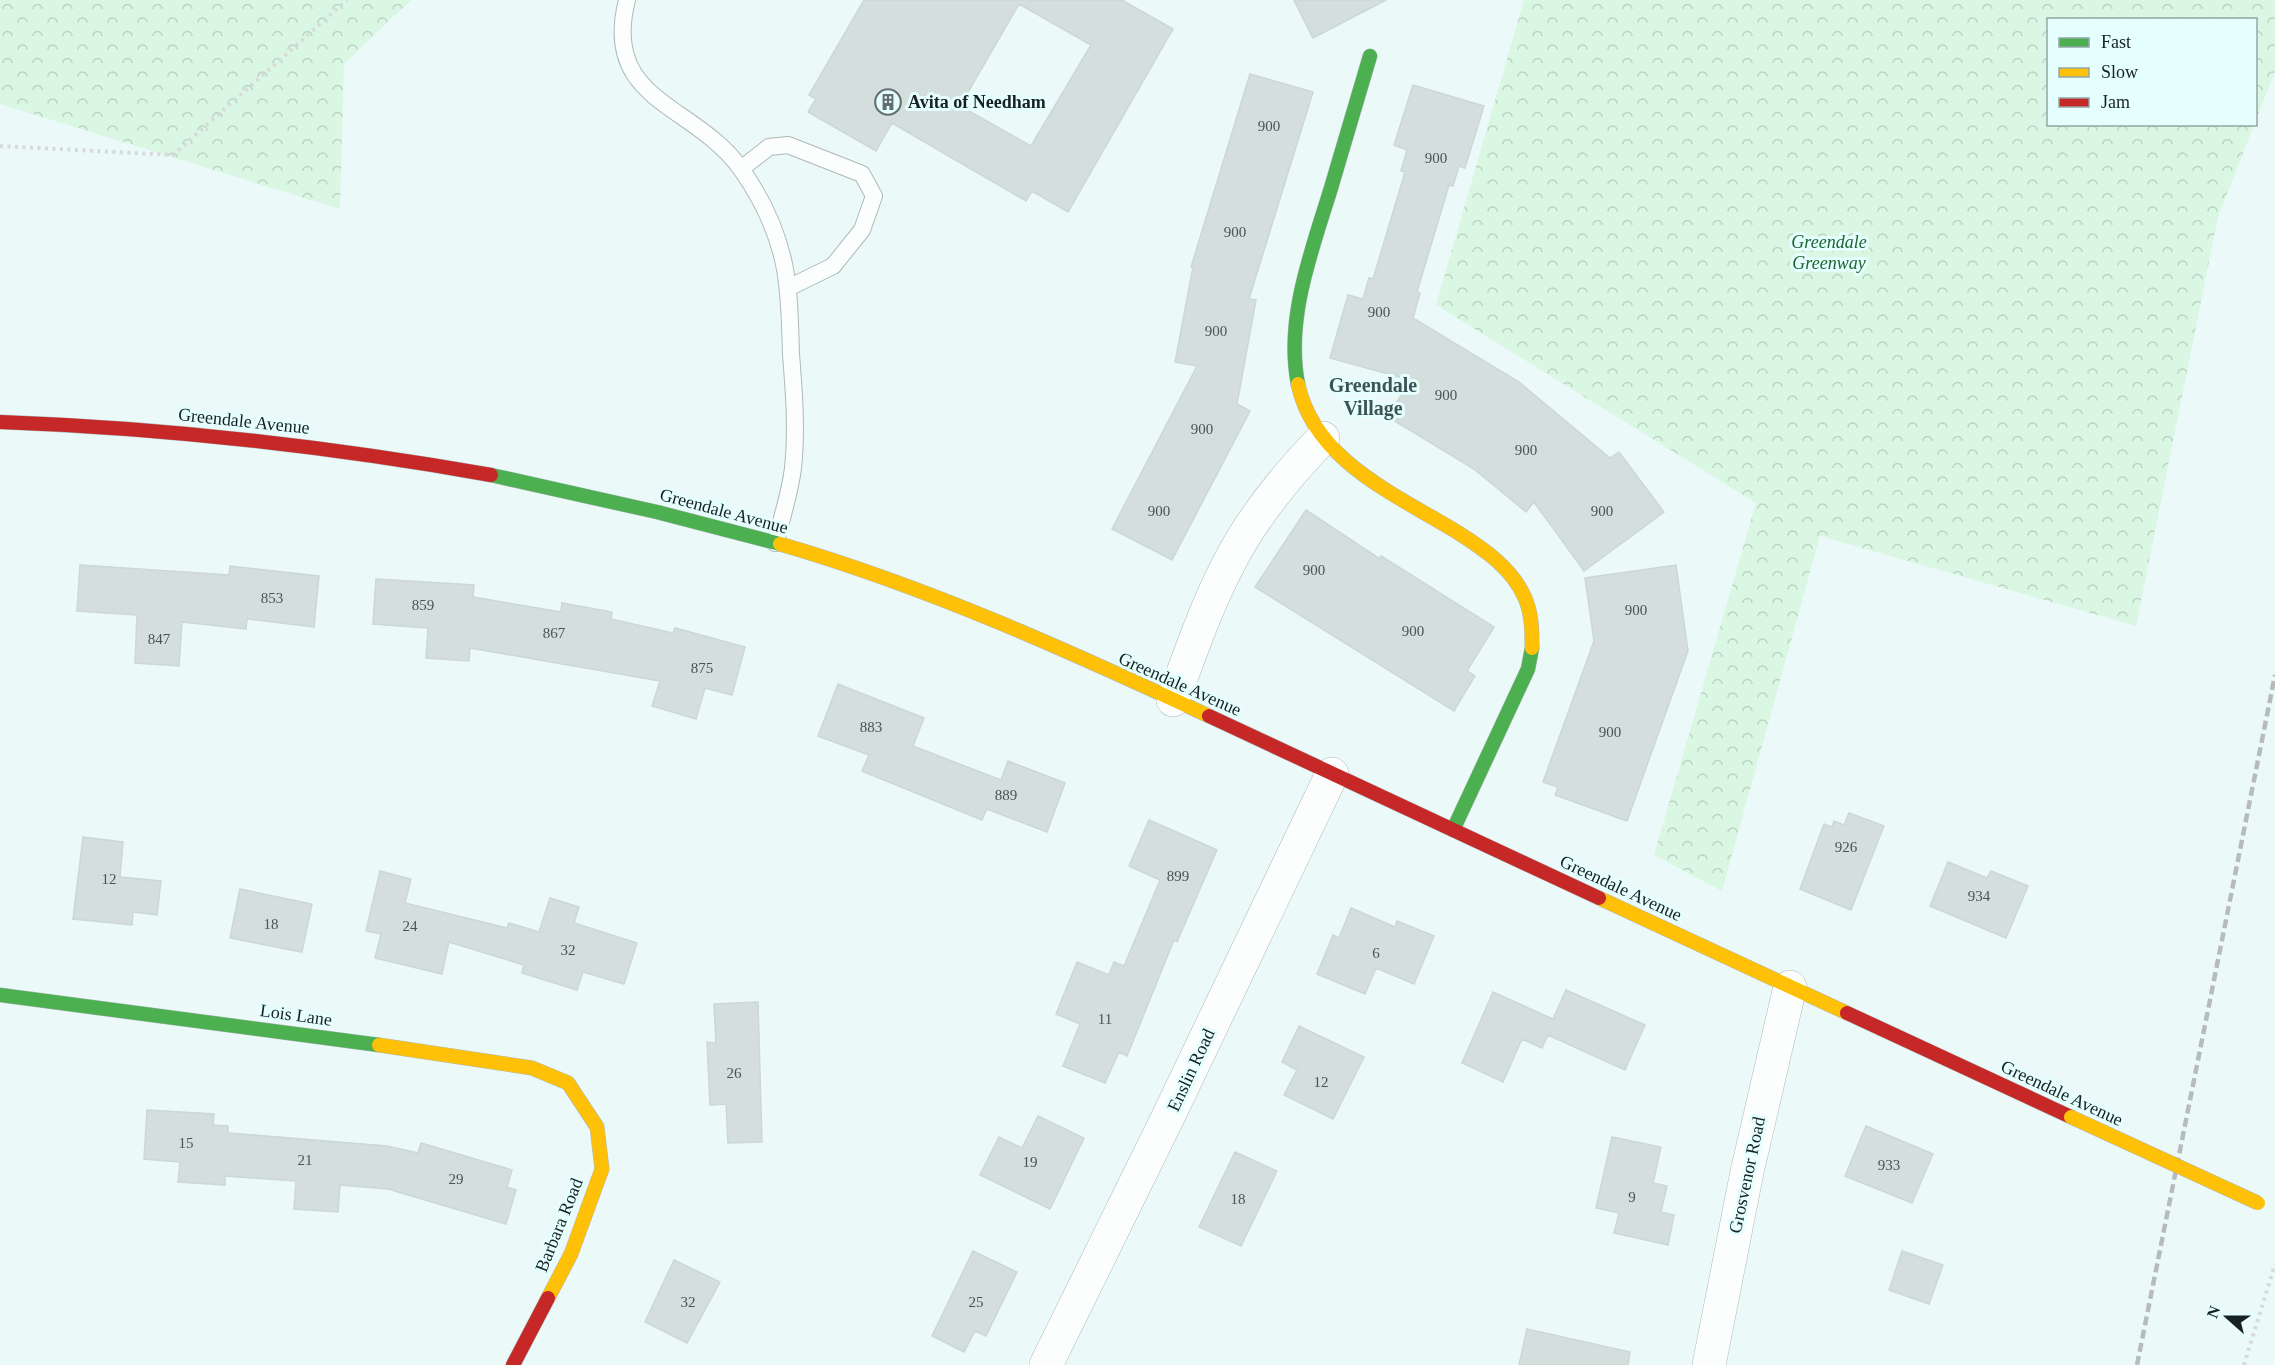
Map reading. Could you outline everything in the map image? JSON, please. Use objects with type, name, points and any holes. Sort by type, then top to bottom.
[{"type":"main road","points":[[1370,56],[1301,292],[1293,339],[1297,386],[1305,408],[1323,438],[1339,456],[1370,479],[1481,547],[1495,558],[1507,569],[1529,606],[1533,627],[1533,647],[1528,669],[1453,830]]},
{"type":"main road","name":"Greendale Avenue","points":[[0,422],[221,436],[344,450],[533,483],[603,498],[775,543],[947,601],[1173,700],[2262,1205]]},
{"type":"main road","name":"Lois Lane","points":[[0,994],[532,1068],[568,1083],[577,1096]]},
{"type":"main road","name":"Barbara Road","points":[[513,1365],[571,1254],[602,1169],[597,1127],[577,1096]]},
{"type":"street","points":[[1173,700],[1211,599],[1229,563],[1270,498],[1293,469],[1323,438]]},
{"type":"street","name":"Enslin Road","points":[[1046,1365],[1332,774]]},
{"type":"street","name":"Grosvenor Road","points":[[1709,1365],[1747,1172],[1790,987]]},
{"type":"lane","points":[[627,0],[621,20],[621,40],[625,59],[633,75],[645,89],[702,130],[741,169],[756,193],[778,241],[788,288],[795,416],[793,459],[788,495],[775,543]]},
{"type":"lane","points":[[741,169],[769,147],[788,145],[862,174],[874,196],[862,230],[833,266],[788,288]]},
{"type":"path","points":[[0,146],[173,155],[347,0]]},
{"type":"path","points":[[2244,1365],[2275,1264]]},
{"type":"green space","points":[[0,0],[411,0],[344,64],[340,209],[0,104]]},
{"type":"green space","name":"Greendale Greenway","points":[[1524,0],[2275,0],[2275,71],[2257,117],[2257,18],[2047,18],[2047,126],[2254,126],[2218,217],[2136,626],[1820,536],[1722,891],[1654,855],[1756,503],[1436,305]]},
{"type":"building","name":"Avita of Needham","points":[[864,0],[1122,0],[1173,29],[1068,212],[1032,191],[1026,201],[892,123],[876,151],[808,112],[816,99],[809,95]],"holes":[[[1019,4],[1091,45],[1031,146],[960,106]]]},
{"type":"building","points":[[1294,0],[1386,0],[1313,38]]},
{"type":"building","points":[[1250,74],[1313,92],[1249,299],[1256,300],[1237,404],[1250,411],[1172,560],[1112,529],[1197,366],[1175,362],[1193,267],[1191,267]]},
{"type":"building","points":[[1413,85],[1484,106],[1465,168],[1459,166],[1453,186],[1449,185],[1417,292],[1420,293],[1413,318],[1519,382],[1610,458],[1619,452],[1664,512],[1584,571],[1534,502],[1526,512],[1474,469],[1388,417],[1410,380],[1330,358],[1348,295],[1363,299],[1369,278],[1373,279],[1405,172],[1401,171],[1407,150],[1394,145]]},
{"type":"building","points":[[1306,510],[1380,559],[1381,556],[1494,627],[1467,671],[1475,676],[1454,711],[1255,587]]},
{"type":"building","points":[[80,565],[229,575],[230,566],[319,576],[314,627],[247,619],[246,629],[182,622],[179,666],[135,663],[137,615],[77,611]]},
{"type":"building","points":[[1676,565],[1688,651],[1627,821],[1555,795],[1558,787],[1543,782],[1594,641],[1585,578]]},
{"type":"building","points":[[376,579],[474,585],[473,597],[561,612],[562,603],[612,612],[611,619],[673,633],[675,628],[745,647],[732,695],[705,688],[696,719],[652,706],[660,681],[470,648],[469,661],[426,658],[428,628],[373,624]]},
{"type":"building","points":[[838,684],[924,718],[913,746],[1001,780],[1008,761],[1065,783],[1047,832],[987,809],[982,820],[862,771],[869,755],[818,736]]},
{"type":"building","points":[[1849,813],[1884,826],[1851,910],[1800,889],[1824,824],[1832,827],[1834,821],[1844,825]]},
{"type":"building","points":[[1149,820],[1217,850],[1177,942],[1174,940],[1127,1056],[1119,1052],[1105,1083],[1063,1066],[1080,1024],[1056,1014],[1077,962],[1109,975],[1114,962],[1124,966],[1160,880],[1129,866]]},
{"type":"building","points":[[83,837],[123,842],[120,877],[161,881],[157,915],[133,912],[132,925],[73,919]]},
{"type":"building","points":[[1948,862],[1987,878],[1991,871],[2028,886],[2006,938],[1930,906]]},
{"type":"building","points":[[380,871],[411,879],[405,903],[507,928],[509,923],[539,932],[550,898],[579,907],[574,923],[637,943],[624,984],[583,972],[577,990],[522,973],[524,965],[449,942],[442,974],[375,958],[381,934],[366,931]]},
{"type":"building","points":[[240,889],[312,904],[302,952],[230,938]]},
{"type":"building","points":[[1351,908],[1395,927],[1397,921],[1434,936],[1414,984],[1376,968],[1365,994],[1317,974],[1333,935],[1339,938]]},
{"type":"building","points":[[1566,990],[1645,1025],[1625,1070],[1548,1035],[1542,1048],[1522,1039],[1503,1082],[1462,1063],[1493,992],[1553,1019]]},
{"type":"building","points":[[758,1002],[762,1142],[728,1143],[726,1104],[710,1105],[707,1042],[716,1043],[714,1004]]},
{"type":"building","points":[[1299,1026],[1364,1057],[1333,1119],[1284,1095],[1297,1070],[1282,1062]]},
{"type":"building","points":[[147,1110],[214,1114],[213,1125],[228,1126],[228,1133],[387,1146],[418,1153],[421,1143],[512,1170],[507,1187],[516,1190],[506,1224],[388,1189],[340,1185],[338,1212],[294,1209],[296,1181],[225,1176],[225,1185],[178,1182],[180,1162],[144,1159]]},
{"type":"building","points":[[1038,1116],[1084,1138],[1050,1209],[980,1175],[999,1137],[1022,1148]]},
{"type":"building","points":[[1866,1126],[1933,1154],[1912,1203],[1845,1176]]},
{"type":"building","points":[[1612,1137],[1661,1147],[1653,1183],[1667,1186],[1661,1212],[1674,1215],[1668,1245],[1614,1233],[1619,1213],[1596,1208]]},
{"type":"building","points":[[1235,1152],[1277,1171],[1241,1246],[1199,1227]]},
{"type":"building","points":[[973,1251],[1017,1272],[986,1336],[975,1331],[964,1352],[932,1336]]},
{"type":"building","points":[[1902,1251],[1943,1265],[1929,1304],[1889,1290]]},
{"type":"building","points":[[674,1260],[720,1282],[687,1343],[645,1322]]},
{"type":"building","points":[[1527,1329],[1630,1352],[1628,1365],[1519,1365]]},
{"type":"railway","points":[[2137,1365],[2275,675]]},
{"type":"traffic: fast","points":[[1298,384],[1295,335],[1302,285],[1370,56]]},
{"type":"traffic: fast","points":[[491,475],[657,512],[780,544]]},
{"type":"traffic: fast","points":[[1453,830],[1528,669],[1532,648]]},
{"type":"traffic: fast","points":[[0,995],[379,1045]]},
{"type":"traffic: slow","points":[[1298,384],[1307,411],[1321,434],[1340,455],[1385,489],[1477,545],[1513,577],[1529,610],[1532,648]]},
{"type":"traffic: slow","points":[[780,544],[944,600],[1051,644],[1209,716]]},
{"type":"traffic: slow","points":[[1599,898],[1847,1013]]},
{"type":"traffic: slow","points":[[379,1045],[532,1068],[568,1083],[597,1127],[602,1169],[571,1254],[548,1298]]},
{"type":"traffic: slow","points":[[2071,1117],[2258,1203]]},
{"type":"traffic: jam","points":[[0,422],[124,429],[246,440],[368,455],[491,475]]},
{"type":"traffic: jam","points":[[1209,716],[1599,898]]},
{"type":"traffic: jam","points":[[1847,1013],[2071,1117]]},
{"type":"traffic: jam","points":[[513,1365],[548,1298]]},
{"type":"place","name":"Avita of Needham","points":[[888,102]]},
{"type":"district","name":"Greendale Village","points":[[1373,396]]}]
